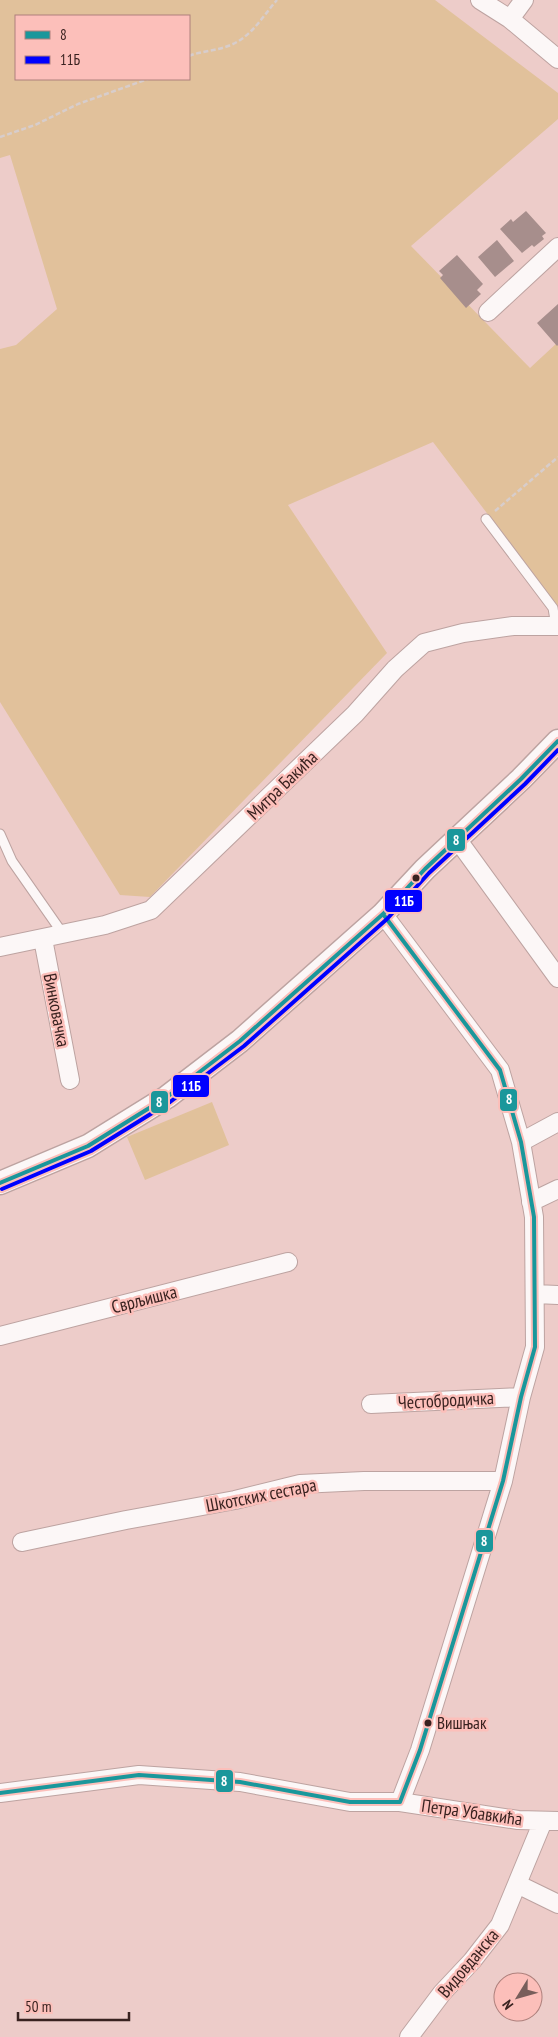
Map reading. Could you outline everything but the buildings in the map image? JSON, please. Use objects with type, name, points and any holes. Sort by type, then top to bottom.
[{"type":"street","points":[[480,0],[510,19],[558,59]]},
{"type":"street","points":[[510,19],[524,0]]},
{"type":"street","points":[[488,312],[558,248]]},
{"type":"street","name":"Митра Бакића","points":[[0,946],[43,939],[120,921],[151,910],[355,714],[395,669],[424,643],[464,632],[513,626],[557,626]]},
{"type":"street","points":[[0,1181],[88,1146],[167,1097],[240,1042],[383,914],[425,869],[558,741]]},
{"type":"street","points":[[457,839],[558,978]]},
{"type":"street","points":[[383,914],[500,1070],[521,1142],[534,1217],[535,1347],[503,1481],[420,1750],[400,1802]]},
{"type":"street","name":"Винковачка","points":[[43,939],[70,1080]]},
{"type":"street","points":[[521,1142],[558,1122]]},
{"type":"street","points":[[532,1202],[558,1189]]},
{"type":"street","name":"Сврљишка","points":[[0,1336],[288,1262]]},
{"type":"street","points":[[535,1294],[558,1294]]},
{"type":"street","name":"Честобродичка","points":[[372,1404],[522,1397]]},
{"type":"street","name":"Шкотских сестара","points":[[22,1542],[235,1500],[300,1484],[364,1481],[503,1481]]},
{"type":"street","name":"Петра Убавкића","points":[[0,1793],[139,1775],[240,1782],[350,1802],[400,1802],[518,1820],[551,1821]]},
{"type":"street","name":"Видовданска","points":[[409,2037],[442,1993],[472,1961],[500,1925],[517,1884],[551,1821]]},
{"type":"street","points":[[517,1884],[558,1904]]},
{"type":"lane","points":[[486,519],[553,608],[557,626]]},
{"type":"lane","points":[[0,834],[12,861],[63,934]]},
{"type":"path","points":[[190,56],[226,47],[236,42],[253,30],[277,0]]},
{"type":"path","points":[[0,137],[35,124],[78,104],[145,80]]},
{"type":"path","points":[[486,519],[558,456]]},
{"type":"shaded area","points":[[0,0],[435,0],[558,93],[558,119],[411,246],[530,368],[558,342],[558,607],[433,442],[288,505],[387,653],[150,897],[120,895],[0,702],[0,349],[16,345],[57,309],[10,155],[0,158]]},
{"type":"shaded area","points":[[212,1102],[229,1145],[145,1180],[127,1137]]},
{"type":"transit line","name":"8","points":[[0,1183],[88,1146],[167,1097],[240,1041],[383,914],[425,869],[521,779],[558,741]]},
{"type":"transit line","name":"11Б","points":[[2,1189],[91,1151],[170,1102],[244,1046],[387,919],[429,873],[525,784],[558,750]]},
{"type":"transit line","name":"8","points":[[0,1793],[139,1775],[240,1782],[350,1802],[400,1802],[420,1750],[503,1481],[521,1397],[535,1347],[534,1217],[521,1142],[500,1070],[383,914]]},
{"type":"place","name":"Вишњак","points":[[428,1723]]}]
